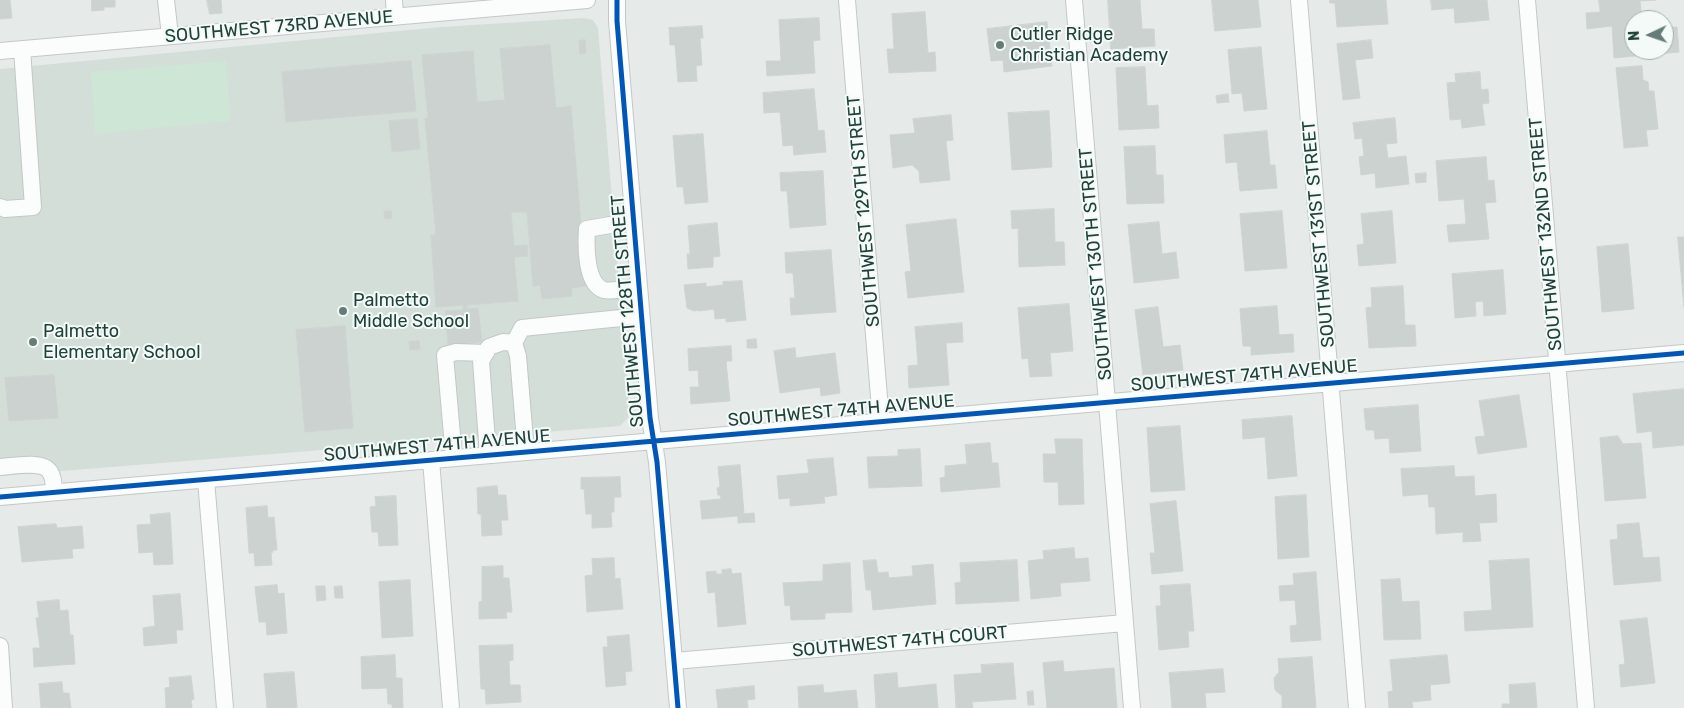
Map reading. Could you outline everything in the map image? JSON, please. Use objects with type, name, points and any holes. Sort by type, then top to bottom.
[{"type":"street","points":[[166,0],[170,36]]},
{"type":"street","points":[[394,0],[395,16]]},
{"type":"street","name":"SOUTHWEST 73RD AVENUE","points":[[0,51],[587,0]]},
{"type":"street","name":"SOUTHWEST 128TH STREET","points":[[617,0],[617,21],[641,316],[650,418],[657,462],[678,708]]},
{"type":"street","name":"SOUTHWEST 129TH STREET","points":[[847,0],[881,422]]},
{"type":"street","name":"SOUTHWEST 130TH STREET","points":[[1074,0],[1132,708]]},
{"type":"street","name":"SOUTHWEST 131ST STREET","points":[[1300,0],[1357,708]]},
{"type":"street","name":"SOUTHWEST 132ND STREET","points":[[1527,0],[1586,708]]},
{"type":"street","points":[[0,207],[5,209],[33,207],[22,49]]},
{"type":"street","points":[[633,221],[587,228],[586,244],[589,271],[596,286],[604,290],[639,288]]},
{"type":"street","points":[[526,452],[518,356],[514,343],[522,328],[641,316]]},
{"type":"street","points":[[488,455],[482,361],[489,347],[503,342],[514,343]]},
{"type":"street","points":[[454,458],[444,355],[456,352],[486,353]]},
{"type":"street","name":"SOUTHWEST 74TH AVENUE","points":[[0,497],[1684,353]]},
{"type":"street","points":[[431,460],[451,708]]},
{"type":"street","points":[[0,467],[43,466],[51,473],[54,492]]},
{"type":"street","points":[[206,480],[225,708]]},
{"type":"street","name":"SOUTHWEST 74TH COURT","points":[[674,661],[1125,623]]},
{"type":"street","points":[[0,646],[4,708]]},
{"type":"shaded area","name":"Palmetto Middle School","points":[[584,18],[593,20],[598,28],[629,408],[628,418],[620,426],[0,476],[0,69],[441,27]]},
{"type":"green space","points":[[226,61],[230,121],[95,134],[91,72]]},
{"type":"building","points":[[0,0],[10,0],[12,18],[0,19]]},
{"type":"building","points":[[92,0],[115,0],[115,7],[104,7],[104,10],[92,11]]},
{"type":"building","points":[[207,0],[221,0],[222,13],[210,14]]},
{"type":"building","points":[[1108,0],[1140,0],[1142,29],[1154,29],[1155,46],[1111,49]]},
{"type":"building","points":[[1212,0],[1258,0],[1261,27],[1215,31]]},
{"type":"building","points":[[1330,0],[1386,0],[1388,24],[1337,27],[1335,3],[1330,3]]},
{"type":"building","points":[[1431,0],[1487,0],[1489,20],[1455,23],[1454,8],[1432,10]]},
{"type":"building","points":[[1599,0],[1656,0],[1640,1],[1641,10],[1624,10],[1624,57],[1614,58],[1612,26],[1587,29],[1586,13],[1600,12]]},
{"type":"building","points":[[925,12],[928,53],[935,52],[936,71],[889,73],[887,49],[894,49],[892,14]]},
{"type":"building","points":[[819,18],[820,40],[813,41],[815,73],[767,76],[766,61],[781,61],[779,20]]},
{"type":"building","points":[[1047,22],[1052,66],[1004,72],[1003,60],[991,61],[987,29]]},
{"type":"building","points":[[702,26],[703,38],[700,38],[702,65],[696,66],[697,81],[678,82],[675,45],[670,45],[669,28]]},
{"type":"building","points":[[1674,27],[1677,27],[1679,52],[1674,52]]},
{"type":"building","points":[[585,40],[586,53],[580,54],[579,41]]},
{"type":"building","points":[[1371,40],[1373,58],[1355,60],[1360,98],[1343,100],[1337,44]]},
{"type":"building","points":[[550,45],[556,108],[571,106],[586,286],[571,288],[572,296],[542,299],[540,285],[533,286],[527,212],[511,212],[514,246],[527,245],[528,256],[514,257],[518,301],[467,305],[467,309],[478,308],[482,342],[448,344],[445,311],[463,310],[463,305],[436,307],[431,235],[436,235],[425,119],[428,118],[422,55],[473,51],[477,102],[505,100],[500,49]]},
{"type":"building","points":[[1261,47],[1267,109],[1244,111],[1242,93],[1232,94],[1228,50]]},
{"type":"building","points":[[411,61],[416,111],[286,122],[282,72]]},
{"type":"building","points":[[1642,66],[1643,80],[1648,82],[1649,91],[1654,91],[1658,129],[1646,130],[1648,146],[1624,148],[1616,68]]},
{"type":"building","points":[[1145,67],[1147,106],[1158,105],[1159,128],[1119,130],[1116,68]]},
{"type":"building","points":[[1480,72],[1481,90],[1488,89],[1489,103],[1482,104],[1485,125],[1462,128],[1461,119],[1450,120],[1447,83],[1456,82],[1455,74]]},
{"type":"building","points":[[814,89],[818,131],[824,130],[826,152],[794,155],[793,145],[783,146],[780,112],[764,113],[763,93]]},
{"type":"building","points":[[1228,94],[1229,102],[1217,103],[1216,96]]},
{"type":"building","points":[[1049,111],[1052,167],[1012,170],[1008,113]]},
{"type":"building","points":[[951,115],[953,140],[946,141],[950,180],[920,183],[919,171],[912,165],[893,168],[890,135],[915,133],[913,119]]},
{"type":"building","points":[[1395,118],[1397,143],[1386,144],[1388,158],[1406,156],[1409,184],[1376,188],[1375,173],[1361,175],[1359,157],[1364,156],[1362,138],[1355,139],[1353,123]]},
{"type":"building","points":[[417,119],[420,149],[392,152],[389,121]]},
{"type":"building","points":[[1267,131],[1270,165],[1275,165],[1277,188],[1240,191],[1237,162],[1226,163],[1224,135]]},
{"type":"building","points":[[703,134],[708,202],[685,204],[683,187],[677,187],[673,136]]},
{"type":"building","points":[[1155,146],[1156,175],[1163,175],[1164,203],[1127,204],[1124,147]]},
{"type":"building","points":[[1486,157],[1488,181],[1494,180],[1496,202],[1485,203],[1489,239],[1449,242],[1447,225],[1466,224],[1464,199],[1439,201],[1436,161]]},
{"type":"building","points":[[823,171],[826,225],[790,228],[787,191],[781,191],[780,173]]},
{"type":"building","points":[[1426,173],[1426,182],[1416,183],[1415,174]]},
{"type":"building","points":[[1054,209],[1055,242],[1064,242],[1065,265],[1019,267],[1018,228],[1012,229],[1011,211]]},
{"type":"building","points":[[391,211],[392,218],[385,219],[384,212]]},
{"type":"building","points":[[1282,211],[1287,268],[1245,271],[1240,214]]},
{"type":"building","points":[[1392,211],[1396,263],[1359,266],[1357,245],[1364,244],[1361,214]]},
{"type":"building","points":[[956,219],[964,292],[908,298],[905,272],[911,271],[906,225]]},
{"type":"building","points":[[1159,222],[1162,254],[1176,252],[1179,278],[1134,283],[1128,225]]},
{"type":"building","points":[[717,223],[720,256],[713,257],[713,267],[688,269],[687,254],[690,254],[688,226]]},
{"type":"building","points":[[1678,237],[1684,237],[1684,307]]},
{"type":"building","points":[[1628,244],[1634,309],[1602,312],[1597,247]]},
{"type":"building","points":[[831,250],[836,312],[791,315],[790,298],[795,298],[793,273],[786,273],[785,253]]},
{"type":"building","points":[[1503,270],[1506,314],[1484,316],[1483,301],[1475,302],[1476,316],[1455,318],[1452,274]]},
{"type":"building","points":[[742,281],[746,320],[726,322],[726,318],[715,319],[714,309],[694,311],[687,308],[684,285],[706,283],[706,287],[723,285],[723,282]]},
{"type":"building","points":[[1403,286],[1405,325],[1415,325],[1416,346],[1369,348],[1366,308],[1372,307],[1371,288]]},
{"type":"building","points":[[1069,304],[1073,351],[1050,353],[1052,376],[1030,377],[1028,358],[1022,359],[1018,308]]},
{"type":"building","points":[[1277,306],[1279,335],[1293,334],[1294,352],[1251,355],[1251,346],[1243,346],[1240,309]]},
{"type":"building","points":[[1158,307],[1163,347],[1180,345],[1183,370],[1143,375],[1135,310]]},
{"type":"building","points":[[962,323],[963,342],[946,343],[949,385],[909,388],[908,366],[918,365],[915,327]]},
{"type":"building","points":[[345,326],[353,428],[305,432],[296,330]]},
{"type":"building","points":[[756,339],[757,348],[747,348],[747,340]]},
{"type":"building","points":[[419,341],[420,349],[410,350],[409,342]]},
{"type":"building","points":[[731,346],[732,361],[726,361],[730,401],[691,404],[690,387],[699,387],[698,370],[689,371],[688,349]]},
{"type":"building","points":[[795,348],[796,358],[835,353],[840,393],[821,396],[820,387],[780,393],[774,351]]},
{"type":"building","points":[[54,375],[58,418],[9,421],[5,378]]},
{"type":"building","points":[[1684,389],[1684,445],[1653,448],[1652,431],[1637,433],[1633,394]]},
{"type":"building","points":[[1519,395],[1527,447],[1478,454],[1475,437],[1485,436],[1479,401]]},
{"type":"building","points":[[1418,405],[1421,451],[1390,453],[1389,438],[1375,439],[1374,430],[1366,430],[1364,409]]},
{"type":"building","points":[[1292,416],[1297,476],[1268,479],[1265,437],[1243,439],[1242,420]]},
{"type":"building","points":[[1180,426],[1185,490],[1151,492],[1147,428]]},
{"type":"building","points":[[1618,436],[1623,444],[1641,443],[1646,498],[1605,501],[1600,438]]},
{"type":"building","points":[[1055,439],[1082,439],[1084,504],[1059,505],[1058,482],[1044,482],[1043,454],[1056,454]]},
{"type":"building","points":[[990,443],[992,463],[998,463],[1000,487],[941,492],[940,478],[945,477],[945,466],[967,464],[965,445]]},
{"type":"building","points":[[920,449],[922,486],[869,488],[867,457],[898,456],[898,450]]},
{"type":"building","points":[[833,458],[837,495],[824,497],[825,503],[790,506],[790,498],[779,499],[777,476],[809,473],[807,460]]},
{"type":"building","points":[[740,465],[744,514],[754,513],[755,522],[738,523],[738,516],[702,519],[700,501],[721,499],[717,488],[720,487],[718,467]]},
{"type":"building","points":[[1454,466],[1455,477],[1474,476],[1475,496],[1496,494],[1497,522],[1479,523],[1481,541],[1463,542],[1463,532],[1436,534],[1435,507],[1429,507],[1428,494],[1403,496],[1401,469]]},
{"type":"building","points":[[620,477],[621,497],[614,497],[614,512],[611,512],[612,527],[592,528],[592,514],[586,514],[584,489],[581,489],[581,478]]},
{"type":"building","points":[[497,486],[498,495],[506,495],[508,520],[501,520],[502,535],[482,536],[481,514],[478,514],[477,488]]},
{"type":"building","points":[[1306,495],[1309,557],[1278,559],[1275,497]]},
{"type":"building","points":[[396,496],[398,545],[379,546],[378,532],[372,532],[370,507],[376,506],[375,497]]},
{"type":"building","points":[[1176,501],[1183,571],[1152,574],[1150,553],[1155,553],[1150,504]]},
{"type":"building","points":[[267,506],[268,518],[274,517],[277,550],[272,550],[273,552],[271,553],[272,565],[255,566],[254,553],[249,553],[246,508]]},
{"type":"building","points":[[170,513],[173,564],[154,565],[153,552],[139,553],[137,525],[151,524],[150,515]]},
{"type":"building","points":[[1639,523],[1643,558],[1659,557],[1661,581],[1614,585],[1610,540],[1618,539],[1617,525]]},
{"type":"building","points":[[56,524],[57,528],[82,526],[84,548],[72,549],[73,558],[22,562],[18,527]]},
{"type":"building","points":[[1074,548],[1075,559],[1088,558],[1090,581],[1060,583],[1061,596],[1031,599],[1028,561],[1044,559],[1043,551]]},
{"type":"building","points":[[614,558],[615,579],[620,578],[623,609],[587,612],[585,576],[593,575],[592,559]]},
{"type":"building","points":[[1529,559],[1533,627],[1465,631],[1464,612],[1492,610],[1489,561]]},
{"type":"building","points":[[876,560],[878,573],[888,572],[889,578],[913,576],[912,566],[933,564],[936,604],[873,610],[871,590],[866,590],[863,561]]},
{"type":"building","points":[[1017,560],[1019,601],[956,604],[955,583],[961,582],[960,563]]},
{"type":"building","points":[[850,563],[852,612],[825,613],[825,619],[791,620],[790,605],[785,606],[783,583],[823,581],[823,565]]},
{"type":"building","points":[[503,566],[503,578],[509,578],[512,612],[506,612],[507,618],[479,619],[479,602],[482,601],[482,567]]},
{"type":"building","points":[[731,569],[732,574],[741,573],[746,624],[718,627],[715,592],[708,593],[706,572],[716,571],[716,574],[722,574],[722,570]]},
{"type":"building","points":[[1316,572],[1321,640],[1291,642],[1290,626],[1297,625],[1295,600],[1280,601],[1279,586],[1294,585],[1293,574]]},
{"type":"building","points":[[1400,579],[1402,602],[1419,601],[1421,639],[1384,640],[1381,580]]},
{"type":"building","points":[[410,580],[413,636],[382,638],[379,582]]},
{"type":"building","points":[[1190,584],[1194,631],[1188,631],[1189,647],[1159,650],[1156,606],[1161,606],[1160,586]]},
{"type":"building","points":[[277,585],[278,594],[284,593],[287,633],[267,635],[266,622],[259,622],[255,587]]},
{"type":"building","points":[[316,586],[325,586],[326,600],[317,601]]},
{"type":"building","points":[[342,586],[343,598],[335,598],[334,587]]},
{"type":"building","points":[[180,594],[183,630],[176,630],[177,643],[144,646],[143,628],[155,626],[153,596]]},
{"type":"building","points":[[59,600],[60,611],[68,610],[70,635],[73,635],[75,664],[34,667],[33,648],[40,648],[36,618],[39,618],[37,602]]},
{"type":"building","points":[[1647,618],[1655,683],[1621,687],[1619,665],[1625,664],[1620,621]]},
{"type":"building","points":[[629,635],[632,671],[625,672],[626,685],[606,687],[603,647],[608,647],[607,637]]},
{"type":"building","points":[[513,645],[513,660],[509,661],[510,685],[520,685],[521,702],[486,704],[485,689],[481,689],[479,646]]},
{"type":"building","points":[[395,655],[396,678],[402,678],[403,708],[392,708],[392,704],[388,704],[387,688],[362,689],[361,657]]},
{"type":"building","points":[[1447,655],[1450,683],[1430,685],[1431,700],[1412,702],[1413,708],[1389,708],[1388,692],[1393,691],[1390,660]]},
{"type":"building","points":[[1312,657],[1316,708],[1282,708],[1282,696],[1275,690],[1274,678],[1279,672],[1278,659]]},
{"type":"building","points":[[1063,661],[1064,672],[1114,668],[1117,708],[1047,708],[1043,663]]},
{"type":"building","points":[[1013,663],[1016,699],[972,702],[973,708],[956,708],[954,675],[982,673],[981,665]]},
{"type":"building","points":[[1223,669],[1225,692],[1205,693],[1206,708],[1172,708],[1169,673]]},
{"type":"building","points":[[294,672],[297,708],[267,708],[264,674]]},
{"type":"building","points":[[897,673],[898,688],[936,684],[938,708],[876,708],[874,675]]},
{"type":"building","points":[[191,676],[194,699],[191,700],[192,708],[166,708],[165,688],[170,687],[169,678]]},
{"type":"building","points":[[62,682],[63,693],[69,693],[71,708],[41,708],[39,684]]},
{"type":"building","points":[[1535,683],[1537,708],[1502,708],[1502,704],[1510,704],[1509,685]]},
{"type":"building","points":[[823,685],[824,693],[856,690],[858,708],[799,708],[798,687]]},
{"type":"building","points":[[754,686],[755,699],[747,700],[748,708],[718,708],[716,690]]},
{"type":"building","points":[[1033,691],[1034,705],[1028,705],[1027,692]]},
{"type":"cycle path","points":[[617,0],[617,21],[650,418],[657,462],[678,708]]},
{"type":"cycle path","points":[[0,497],[1684,353]]},
{"type":"place","name":"Cutler Ridge Christian Academy","points":[[1000,45]]},
{"type":"place","name":"Palmetto Middle School","points":[[343,311]]},
{"type":"place","name":"Palmetto Elementary School","points":[[33,342]]}]
